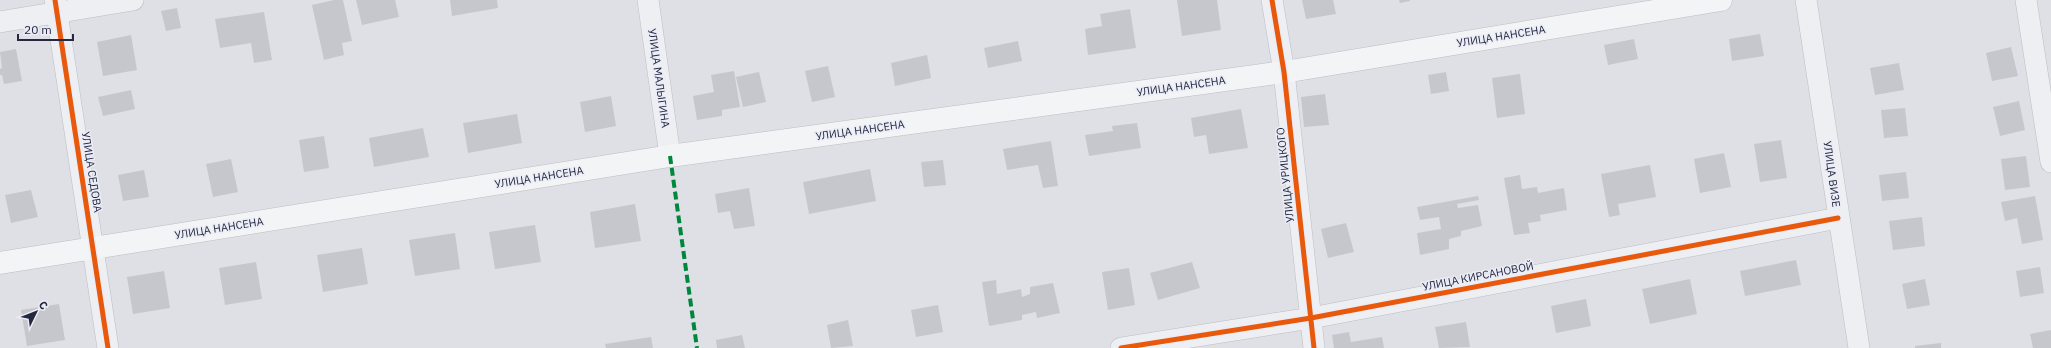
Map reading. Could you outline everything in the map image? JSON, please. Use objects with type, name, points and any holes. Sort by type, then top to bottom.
[{"type":"main road","name":"УЛИЦА НАНСЕНА","points":[[0,263],[670,156],[1284,72],[1720,0]]},
{"type":"street","points":[[0,22],[56,6],[133,0]]},
{"type":"street","name":"УЛИЦА МАЛЫГИНА","points":[[648,0],[670,156]]},
{"type":"street","name":"УЛИЦА УРИЦКОГО","points":[[1272,0],[1284,72],[1314,348]]},
{"type":"street","name":"УЛИЦА ВИЗЕ","points":[[1806,0],[1859,348]]},
{"type":"street","points":[[2026,0],[2051,162]]},
{"type":"street","name":"УЛИЦА СЕДОВА","points":[[56,6],[108,348]]},
{"type":"street","name":"УЛИЦА КИРСАНОВОЙ","points":[[1122,348],[1311,318],[1838,218]]},
{"type":"building","points":[[334,0],[343,0],[352,41],[342,43],[344,55],[324,60],[312,5]]},
{"type":"building","points":[[356,0],[395,0],[399,17],[362,25]]},
{"type":"building","points":[[450,0],[497,0],[498,8],[452,16]]},
{"type":"building","points":[[1177,0],[1217,0],[1221,30],[1182,36]]},
{"type":"building","points":[[1302,0],[1333,0],[1336,14],[1306,19]]},
{"type":"building","points":[[1399,0],[1410,0],[1410,1],[1400,3]]},
{"type":"building","points":[[177,8],[181,28],[166,31],[161,11]]},
{"type":"building","points":[[1130,9],[1136,48],[1088,55],[1085,29],[1102,26],[1100,14]]},
{"type":"building","points":[[264,12],[272,60],[254,63],[251,43],[220,48],[215,19]]},
{"type":"building","points":[[1760,34],[1764,56],[1732,61],[1729,39]]},
{"type":"building","points":[[131,35],[137,70],[103,76],[97,42]]},
{"type":"building","points":[[1634,39],[1638,59],[1608,65],[1604,45]]},
{"type":"building","points":[[1018,41],[1022,61],[988,68],[984,48]]},
{"type":"building","points":[[2011,47],[2018,76],[1992,81],[1986,53]]},
{"type":"building","points":[[16,49],[22,81],[4,84],[2,75],[0,75],[0,69],[2,68],[0,52]]},
{"type":"building","points":[[927,55],[931,78],[895,86],[891,63]]},
{"type":"building","points":[[1899,63],[1904,90],[1875,95],[1870,68]]},
{"type":"building","points":[[828,66],[835,97],[812,102],[805,71]]},
{"type":"building","points":[[734,71],[740,107],[722,110],[722,116],[697,120],[693,96],[714,92],[711,75]]},
{"type":"building","points":[[759,72],[766,102],[743,107],[736,77]]},
{"type":"building","points":[[1446,72],[1449,91],[1431,94],[1428,75]]},
{"type":"building","points":[[1520,74],[1525,114],[1497,118],[1492,78]]},
{"type":"building","points":[[131,90],[135,109],[103,116],[98,97]]},
{"type":"building","points":[[1325,94],[1329,125],[1304,127],[1301,97]]},
{"type":"building","points":[[611,96],[616,126],[585,132],[580,102]]},
{"type":"building","points":[[2019,101],[2025,130],[2000,136],[1993,107]]},
{"type":"building","points":[[1905,108],[1908,136],[1884,138],[1881,110]]},
{"type":"building","points":[[1241,109],[1248,148],[1209,154],[1206,135],[1194,137],[1191,118]]},
{"type":"building","points":[[517,114],[522,143],[468,153],[463,123]]},
{"type":"building","points":[[1137,123],[1141,148],[1089,156],[1085,135],[1113,131],[1112,126]]},
{"type":"building","points":[[423,128],[429,157],[374,167],[369,138]]},
{"type":"building","points":[[324,136],[329,168],[304,172],[299,140]]},
{"type":"building","points":[[1781,140],[1787,178],[1760,182],[1754,144]]},
{"type":"building","points":[[1051,141],[1058,186],[1043,188],[1038,165],[1007,170],[1003,149]]},
{"type":"building","points":[[1724,153],[1731,187],[1700,193],[1694,159]]},
{"type":"building","points":[[2026,156],[2030,187],[2005,190],[2001,159]]},
{"type":"building","points":[[231,159],[238,192],[213,197],[206,164]]},
{"type":"building","points":[[943,160],[946,185],[924,187],[921,162]]},
{"type":"building","points":[[1650,165],[1656,197],[1618,204],[1620,215],[1609,217],[1601,174]]},
{"type":"building","points":[[870,169],[876,201],[809,214],[803,182]]},
{"type":"building","points":[[144,170],[149,197],[123,201],[118,175]]},
{"type":"building","points":[[1906,172],[1909,198],[1882,201],[1879,175]]},
{"type":"building","points":[[1520,175],[1522,189],[1537,187],[1538,193],[1564,188],[1567,210],[1540,215],[1541,221],[1528,223],[1530,233],[1514,235],[1504,178]]},
{"type":"building","points":[[749,188],[755,226],[734,229],[730,211],[718,213],[715,194]]},
{"type":"building","points":[[31,190],[38,217],[11,223],[5,195]]},
{"type":"building","points":[[1478,196],[1479,200],[1457,204],[1458,208],[1478,205],[1482,226],[1461,231],[1461,236],[1449,239],[1449,249],[1420,255],[1417,233],[1441,229],[1439,217],[1420,220],[1417,207]]},
{"type":"building","points":[[2035,196],[2043,240],[2022,244],[2017,218],[2005,221],[2001,202]]},
{"type":"building","points":[[635,204],[641,241],[595,248],[590,212]]},
{"type":"building","points":[[1922,217],[1925,246],[1893,250],[1889,221]]},
{"type":"building","points":[[1346,223],[1354,252],[1328,258],[1321,229]]},
{"type":"building","points":[[535,225],[541,262],[495,269],[489,232]]},
{"type":"building","points":[[455,233],[460,269],[415,276],[409,240]]},
{"type":"building","points":[[362,248],[368,284],[323,292],[317,255]]},
{"type":"building","points":[[1796,260],[1801,285],[1745,296],[1740,271]]},
{"type":"building","points":[[256,262],[262,299],[225,305],[219,268]]},
{"type":"building","points":[[1192,262],[1200,288],[1158,300],[1150,273]]},
{"type":"building","points":[[2040,267],[2044,293],[2020,297],[2016,271]]},
{"type":"building","points":[[1129,268],[1135,305],[1108,310],[1102,272]]},
{"type":"building","points":[[164,271],[170,308],[133,314],[127,277]]},
{"type":"building","points":[[1690,279],[1697,314],[1650,324],[1642,289]]},
{"type":"building","points":[[1925,279],[1930,305],[1907,309],[1902,284]]},
{"type":"building","points":[[996,280],[997,294],[1021,289],[1022,297],[1030,294],[1030,287],[1053,283],[1060,313],[1037,318],[1036,312],[1022,315],[1022,320],[989,326],[982,282]]},
{"type":"building","points":[[1586,299],[1591,326],[1556,333],[1551,306]]},
{"type":"building","points":[[59,304],[65,340],[27,346],[21,310]]},
{"type":"building","points":[[938,305],[943,332],[916,337],[911,310]]},
{"type":"building","points":[[848,320],[853,346],[831,348],[827,325]]},
{"type":"building","points":[[1466,322],[1470,347],[1439,348],[1435,327]]},
{"type":"building","points":[[2051,330],[2051,348],[2033,348],[2030,334]]},
{"type":"building","points":[[1349,332],[1351,342],[1382,337],[1384,348],[1334,348],[1332,335]]},
{"type":"building","points":[[742,335],[745,348],[717,348],[716,340]]},
{"type":"building","points":[[651,337],[653,348],[606,348],[605,344]]},
{"type":"building","points":[[1941,343],[1941,348],[1915,348],[1915,346]]},
{"type":"marked path","points":[[670,156],[697,348]]},
{"type":"cycle path","points":[[55,0],[108,348]]},
{"type":"cycle path","points":[[1272,0],[1284,72],[1314,348]]},
{"type":"cycle path","points":[[1121,348],[1311,318],[1838,218]]}]
